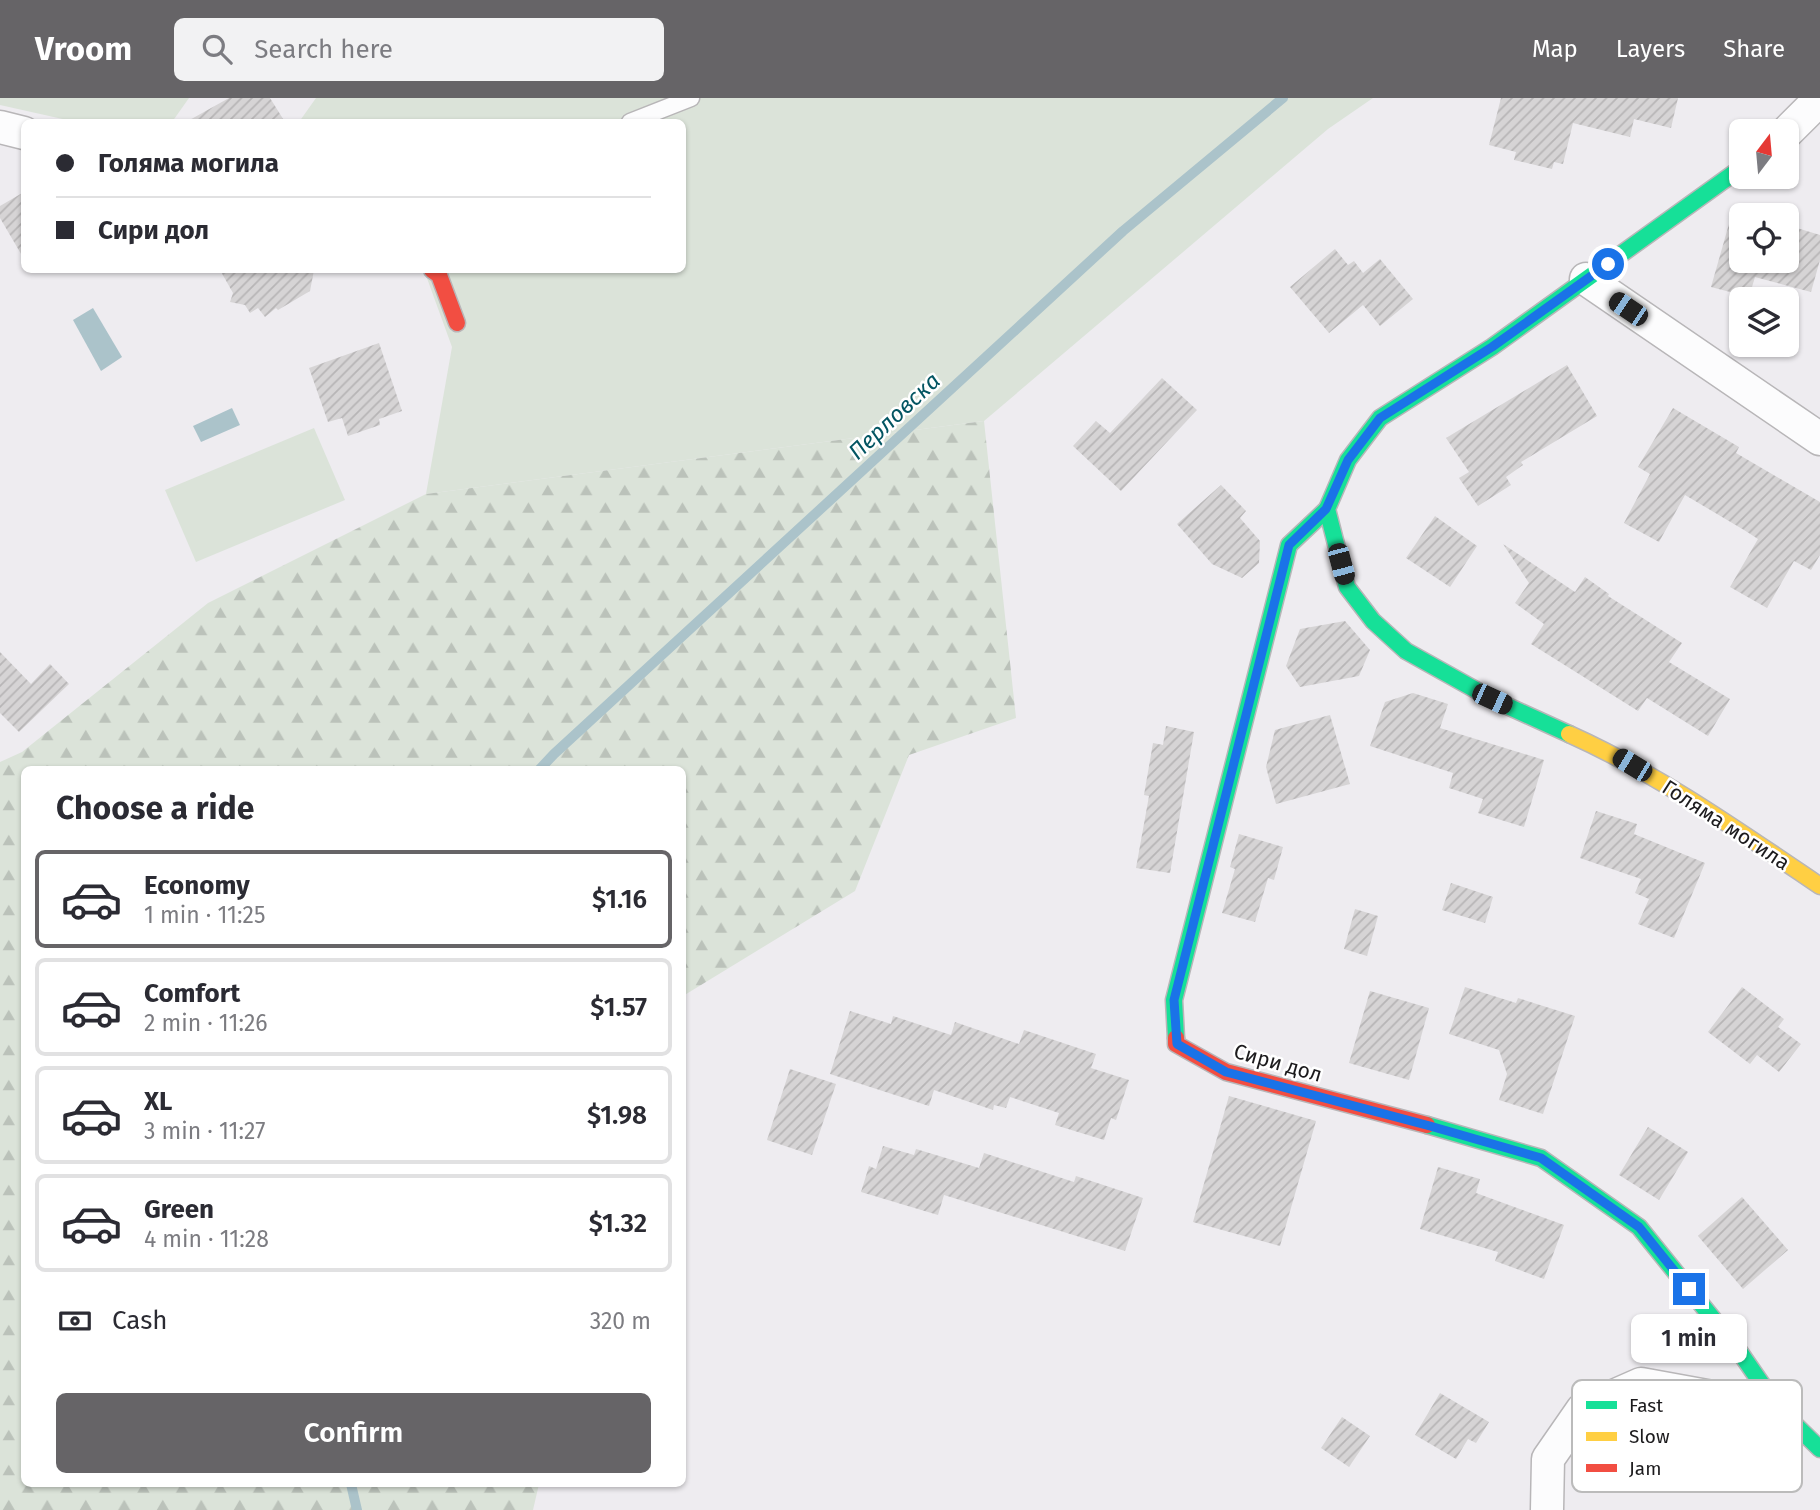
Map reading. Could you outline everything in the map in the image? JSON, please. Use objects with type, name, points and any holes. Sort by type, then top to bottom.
[{"type":"street","points":[[1799,120],[1820,99]]},
{"type":"street","points":[[0,127],[21,132]]},
{"type":"street","points":[[1326,509],[1348,460],[1380,418],[1492,347],[1729,177]]},
{"type":"street","points":[[436,273],[457,323]]},
{"type":"street","points":[[1586,279],[1820,439]]},
{"type":"street","name":"Голяма могила","points":[[1326,509],[1347,587],[1373,621],[1406,651],[1492,699],[1611,753],[1715,815],[1820,886]]},
{"type":"street","name":"Сири дол","points":[[1326,509],[1289,545],[1174,1000],[1177,1044],[1226,1072],[1541,1158],[1639,1227],[1759,1380]]},
{"type":"street","points":[[1546,1510],[1548,1459],[1572,1424]]},
{"type":"street","points":[[1802,1431],[1820,1449]]},
{"type":"lane","points":[[637,119],[691,98]]},
{"type":"green space","points":[[0,98],[189,98],[174,119],[63,119],[0,105]]},
{"type":"green space","points":[[316,98],[1373,98],[1328,129],[984,421],[426,494],[452,347],[425,273],[686,273],[686,119],[301,119]]},
{"type":"green space","points":[[984,421],[1016,718],[909,755],[855,891],[686,994],[686,766],[21,766],[21,1487],[538,1487],[533,1510],[0,1510],[0,762],[22,752],[208,603],[426,494]]},
{"type":"green space","points":[[314,428],[345,500],[196,562],[165,490]]},
{"type":"water","points":[[93,308],[122,357],[101,371],[73,320]]},
{"type":"water","points":[[232,408],[240,425],[201,442],[193,426]]},
{"type":"building","points":[[229,98],[270,98],[283,119],[191,119]]},
{"type":"building","points":[[1501,98],[1678,98],[1671,128],[1634,119],[1630,137],[1573,123],[1563,164],[1554,162],[1552,169],[1514,160],[1516,152],[1489,145]]},
{"type":"building","points":[[21,194],[21,254],[0,218],[0,206]]},
{"type":"building","points":[[1729,224],[1729,273],[1799,273],[1799,229],[1820,235],[1820,260],[1811,292],[1755,277],[1752,287],[1729,287],[1729,292],[1711,287]]},
{"type":"building","points":[[1335,249],[1348,265],[1354,261],[1363,273],[1380,259],[1413,299],[1380,326],[1363,305],[1329,333],[1290,287]]},
{"type":"building","points":[[222,273],[313,273],[310,291],[278,310],[276,308],[265,317],[258,308],[250,313],[245,305],[230,302],[233,293]]},
{"type":"building","points":[[379,343],[402,411],[379,419],[380,425],[348,436],[342,418],[328,422],[309,368]]},
{"type":"building","points":[[1567,365],[1597,416],[1521,462],[1523,465],[1506,477],[1511,485],[1478,506],[1459,478],[1469,472],[1446,438]]},
{"type":"building","points":[[1162,378],[1197,410],[1121,491],[1073,446],[1096,421],[1110,433]]},
{"type":"building","points":[[1673,408],[1739,447],[1736,453],[1820,502],[1820,555],[1811,570],[1794,561],[1767,608],[1730,587],[1758,539],[1744,530],[1685,495],[1659,542],[1624,523],[1650,474],[1638,467]]},
{"type":"building","points":[[1221,485],[1246,511],[1240,518],[1260,541],[1259,563],[1242,578],[1212,564],[1177,524]]},
{"type":"building","points":[[1435,516],[1477,546],[1450,587],[1406,558]]},
{"type":"building","points":[[1503,544],[1575,592],[1585,577],[1609,594],[1608,596],[1682,643],[1669,662],[1730,699],[1708,736],[1647,698],[1638,711],[1531,644],[1544,624],[1515,603],[1529,583]]},
{"type":"building","points":[[1345,621],[1370,650],[1359,676],[1300,687],[1286,666],[1300,629]]},
{"type":"building","points":[[0,652],[31,684],[50,664],[69,684],[19,732],[0,713]]},
{"type":"building","points":[[1413,693],[1448,704],[1440,728],[1544,760],[1524,827],[1478,813],[1483,799],[1449,788],[1453,773],[1370,746],[1385,702]]},
{"type":"building","points":[[1330,715],[1350,784],[1276,804],[1266,767],[1275,730]]},
{"type":"building","points":[[1166,726],[1194,732],[1170,873],[1136,868],[1149,796],[1144,795],[1153,743],[1163,745]]},
{"type":"building","points":[[1596,811],[1637,824],[1634,834],[1705,863],[1674,938],[1638,924],[1649,899],[1635,893],[1641,879],[1580,858]]},
{"type":"building","points":[[1239,834],[1283,847],[1274,880],[1268,878],[1255,922],[1222,913],[1235,869],[1230,867]]},
{"type":"building","points":[[1451,883],[1493,897],[1485,923],[1442,910]]},
{"type":"building","points":[[1355,909],[1378,916],[1367,956],[1344,949]]},
{"type":"building","points":[[1465,987],[1516,1003],[1518,998],[1575,1016],[1543,1114],[1499,1100],[1507,1074],[1499,1050],[1449,1034]]},
{"type":"building","points":[[1742,987],[1784,1019],[1778,1027],[1801,1044],[1779,1072],[1757,1055],[1750,1064],[1708,1032]]},
{"type":"building","points":[[1370,991],[1429,1008],[1409,1080],[1349,1063]]},
{"type":"building","points":[[850,1011],[891,1024],[893,1016],[951,1035],[955,1022],[1019,1044],[1024,1030],[1096,1054],[1091,1068],[1129,1080],[1116,1120],[1111,1118],[1104,1140],[1055,1125],[1059,1113],[1010,1097],[1006,1108],[994,1105],[993,1110],[934,1090],[929,1106],[830,1074]]},
{"type":"building","points":[[790,1069],[836,1084],[812,1155],[767,1140]]},
{"type":"building","points":[[1229,1096],[1316,1121],[1280,1246],[1193,1222]]},
{"type":"building","points":[[1648,1127],[1688,1152],[1659,1200],[1619,1175]]},
{"type":"building","points":[[883,1146],[914,1155],[916,1149],[979,1168],[984,1153],[1074,1182],[1076,1176],[1143,1198],[1125,1251],[944,1195],[938,1215],[861,1192],[869,1166],[876,1169]]},
{"type":"building","points":[[1438,1167],[1480,1179],[1476,1193],[1564,1225],[1544,1279],[1495,1261],[1498,1252],[1420,1229]]},
{"type":"building","points":[[1742,1197],[1788,1250],[1743,1289],[1698,1236]]},
{"type":"building","points":[[1440,1393],[1489,1422],[1476,1443],[1468,1439],[1456,1459],[1415,1435]]},
{"type":"building","points":[[1342,1417],[1370,1436],[1349,1467],[1321,1448]]},
{"type":"waterway","name":"Перловска","points":[[543,766],[1123,231],[1283,98]]},
{"type":"waterway","name":"Перловска","points":[[352,1487],[357,1510]]},
{"type":"traffic: fast","points":[[1569,734],[1492,699],[1406,651],[1373,621],[1347,587],[1327,509],[1348,460],[1380,418],[1492,347],[1729,177]]},
{"type":"traffic: fast","points":[[1176,1038],[1174,1000],[1289,545],[1327,509]]},
{"type":"traffic: fast","points":[[1427,1125],[1541,1158],[1639,1227],[1739,1351],[1759,1380]]},
{"type":"traffic: fast","points":[[1802,1431],[1820,1449]]},
{"type":"traffic: slow","points":[[1569,734],[1666,785],[1820,886]]},
{"type":"traffic: jam","points":[[436,273],[457,323]]},
{"type":"traffic: jam","points":[[1176,1038],[1176,1044],[1226,1072],[1427,1125]]},
{"type":"route","points":[[1608,264],[1492,347],[1380,418],[1348,460],[1326,509],[1289,545],[1174,1000],[1177,1044],[1226,1072],[1541,1158],[1639,1227],[1689,1289]]}]
